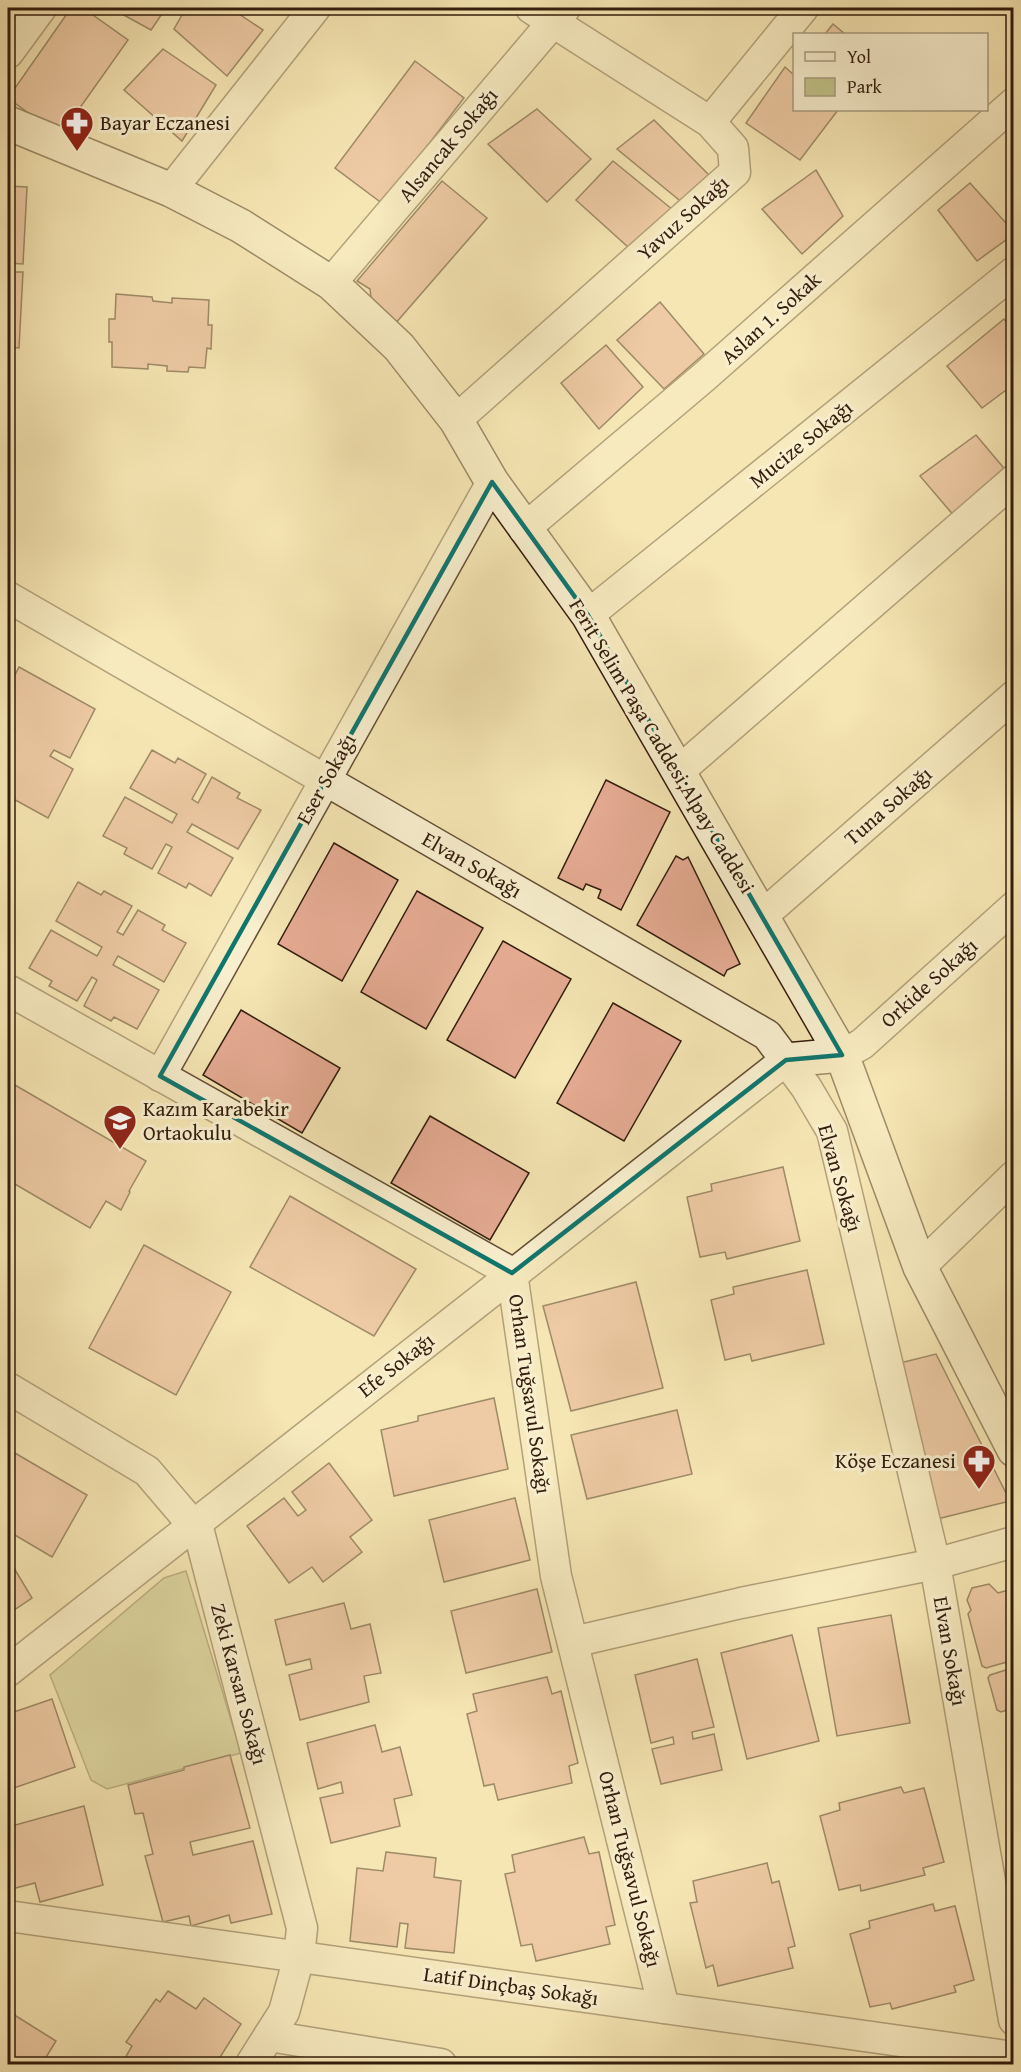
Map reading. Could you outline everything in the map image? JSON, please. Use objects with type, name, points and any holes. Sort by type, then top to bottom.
[{"type":"main road","name":"Ferit Selim Paşa Caddesi;Alpay Caddesi","points":[[8,123],[171,190],[241,226],[331,283],[399,347],[456,420],[492,482],[588,615],[842,1055],[920,1268],[1006,1412],[1014,1450]]},
{"type":"main road","points":[[786,1060],[842,1055]]},
{"type":"street","points":[[8,53],[41,8]]},
{"type":"street","points":[[171,190],[315,8]]},
{"type":"street","points":[[710,122],[803,8]]},
{"type":"street","name":"Yavuz Sokağı","points":[[456,420],[735,172],[733,148],[710,122],[550,12]]},
{"type":"street","name":"Alsancak Sokağı","points":[[331,283],[550,12]]},
{"type":"street","name":"Aslan 1. Sokak","points":[[524,529],[704,377],[1014,103]]},
{"type":"street","name":"Mucize Sokağı","points":[[588,615],[1014,272]]},
{"type":"street","points":[[679,771],[1014,480]]},
{"type":"street","name":"Eser Sokağı","points":[[160,1076],[492,482]]},
{"type":"street","name":"Elvan Sokağı","points":[[8,597],[767,1035],[807,1088],[832,1131],[935,1564],[1014,2020]]},
{"type":"street","name":"Tuna Sokağı","points":[[762,916],[1014,696]]},
{"type":"street","name":"Orkide Sokağı","points":[[842,1055],[862,1044],[1014,907]]},
{"type":"street","name":"Orhan Tuğsavul Sokağı","points":[[8,990],[512,1273],[556,1576],[664,2008]]},
{"type":"street","name":"Efe Sokağı","points":[[8,1671],[786,1060]]},
{"type":"street","points":[[920,1268],[1014,1176]]},
{"type":"street","name":"Zeki Karsan Sokağı","points":[[8,1388],[147,1471],[199,1532],[302,1928],[299,1957],[284,2012],[251,2064]]},
{"type":"street","points":[[573,1642],[741,1603],[935,1564],[1014,1542]]},
{"type":"street","name":"Latif Dinçbaş Sokağı","points":[[8,1916],[1014,2057]]},
{"type":"street","points":[[269,2036],[441,2064]]},
{"type":"street","points":[[869,2037],[908,2064]]},
{"type":"highlighted area","points":[[492,482],[588,615],[842,1055],[786,1060],[512,1273],[160,1076]]},
{"type":"green space","points":[[186,1571],[241,1753],[107,1789],[91,1780],[50,1675],[164,1578]]},
{"type":"building","points":[[71,8],[83,8],[128,40],[60,136],[8,98]]},
{"type":"building","points":[[111,8],[166,8],[151,30]]},
{"type":"building","points":[[186,8],[230,8],[263,30],[227,76],[174,29]]},
{"type":"building","points":[[833,24],[844,33],[826,33]]},
{"type":"building","points":[[163,49],[216,85],[182,141],[124,90]]},
{"type":"building","points":[[415,61],[464,98],[383,204],[335,168]]},
{"type":"building","points":[[785,67],[793,74],[793,111],[837,111],[800,160],[746,123]]},
{"type":"building","points":[[537,109],[591,159],[547,202],[488,144]]},
{"type":"building","points":[[654,120],[711,177],[684,204],[617,149]]},
{"type":"building","points":[[613,161],[673,210],[628,247],[576,200]]},
{"type":"building","points":[[816,170],[843,216],[802,254],[762,209]]},
{"type":"building","points":[[442,181],[487,218],[394,325],[371,298],[370,289],[357,281]]},
{"type":"building","points":[[970,183],[1014,232],[977,261],[938,210]]},
{"type":"building","points":[[8,186],[27,187],[23,264],[8,263]]},
{"type":"building","points":[[8,272],[23,272],[19,348],[8,347]]},
{"type":"building","points":[[116,294],[152,297],[153,301],[172,303],[172,298],[209,300],[208,325],[212,325],[211,349],[207,348],[205,368],[189,367],[188,372],[167,371],[167,366],[148,364],[148,369],[112,367],[109,319],[115,319]]},
{"type":"building","points":[[660,302],[704,354],[664,389],[617,340]]},
{"type":"building","points":[[1004,319],[1014,331],[1014,384],[982,408],[947,366]]},
{"type":"building","points":[[606,345],[643,387],[599,429],[561,383]]},
{"type":"building","points":[[976,435],[1008,473],[961,524],[920,476]]},
{"type":"building","points":[[19,667],[95,709],[70,758],[54,750],[50,756],[73,769],[48,818],[8,796],[8,733],[12,735],[15,728],[8,724],[8,689]]},
{"type":"building","points":[[152,750],[175,763],[178,758],[206,774],[192,799],[198,803],[212,777],[240,793],[237,798],[261,810],[238,849],[192,824],[187,832],[233,858],[211,896],[189,883],[186,888],[158,873],[172,847],[166,844],[152,869],[124,854],[127,848],[103,836],[125,797],[172,823],[177,814],[130,788]]},
{"type":"building","points":[[606,780],[670,812],[621,910],[598,898],[601,890],[586,884],[583,890],[558,878]]},
{"type":"building","points":[[334,843],[398,880],[342,981],[278,944]]},
{"type":"building","points":[[676,856],[683,860],[688,857],[740,964],[727,970],[724,976],[637,925]]},
{"type":"building","points":[[78,882],[101,895],[104,891],[132,906],[117,932],[123,935],[138,910],[165,925],[162,930],[186,943],[164,982],[118,956],[113,965],[159,990],[137,1029],[114,1017],[111,1021],[84,1006],[97,980],[92,977],[77,1001],[49,986],[52,981],[29,968],[51,930],[97,956],[102,947],[56,921]]},
{"type":"building","points":[[417,891],[483,928],[426,1029],[361,992]]},
{"type":"building","points":[[503,941],[571,979],[515,1078],[447,1040]]},
{"type":"building","points":[[613,1003],[681,1041],[624,1141],[557,1103]]},
{"type":"building","points":[[241,1010],[340,1068],[302,1133],[203,1075]]},
{"type":"building","points":[[8,1081],[146,1161],[121,1210],[106,1201],[90,1228],[8,1180]]},
{"type":"building","points":[[430,1116],[529,1173],[490,1240],[391,1183]]},
{"type":"building","points":[[783,1167],[800,1241],[727,1259],[725,1252],[700,1257],[687,1197],[712,1191],[711,1184]]},
{"type":"building","points":[[290,1196],[416,1269],[374,1336],[250,1267]]},
{"type":"building","points":[[144,1245],[231,1292],[176,1395],[89,1348]]},
{"type":"building","points":[[807,1270],[824,1344],[752,1361],[750,1354],[725,1360],[711,1300],[734,1294],[733,1287]]},
{"type":"building","points":[[636,1282],[663,1388],[571,1411],[543,1306]]},
{"type":"building","points":[[936,1354],[1010,1501],[937,1519],[900,1363]]},
{"type":"building","points":[[494,1398],[508,1469],[394,1496],[381,1430],[418,1421],[418,1416]]},
{"type":"building","points":[[677,1410],[692,1474],[587,1499],[571,1435]]},
{"type":"building","points":[[8,1449],[87,1495],[52,1557],[8,1531]]},
{"type":"building","points":[[329,1463],[372,1520],[350,1537],[362,1552],[323,1582],[312,1567],[289,1583],[247,1526],[284,1498],[298,1516],[306,1510],[292,1492]]},
{"type":"building","points":[[515,1498],[530,1560],[444,1582],[429,1520]]},
{"type":"building","points":[[8,1558],[32,1598],[8,1614]]},
{"type":"building","points":[[989,1584],[998,1593],[1012,1589],[1014,1586],[1014,1708],[1001,1712],[997,1710],[988,1678],[990,1675],[1009,1669],[1007,1662],[986,1668],[982,1666],[968,1614],[971,1610],[967,1600],[972,1588]]},
{"type":"building","points":[[537,1589],[552,1652],[466,1673],[451,1611]]},
{"type":"building","points":[[344,1603],[351,1629],[370,1624],[381,1673],[364,1676],[369,1702],[300,1720],[289,1675],[312,1669],[310,1659],[286,1665],[275,1620]]},
{"type":"building","points":[[891,1615],[910,1723],[837,1736],[818,1628]]},
{"type":"building","points":[[792,1635],[819,1741],[747,1759],[721,1653]]},
{"type":"building","points":[[697,1659],[714,1727],[692,1732],[693,1739],[714,1734],[722,1770],[661,1784],[652,1749],[674,1744],[673,1737],[651,1743],[635,1675]]},
{"type":"building","points":[[547,1677],[552,1694],[561,1691],[578,1763],[569,1766],[572,1783],[498,1800],[494,1784],[484,1786],[467,1714],[477,1711],[473,1694]]},
{"type":"building","points":[[52,1699],[75,1767],[8,1790],[8,1714]]},
{"type":"building","points":[[375,1725],[382,1752],[400,1747],[412,1795],[394,1799],[400,1826],[331,1843],[320,1798],[343,1793],[341,1782],[318,1789],[307,1743]]},
{"type":"building","points":[[230,1755],[250,1828],[190,1842],[193,1855],[253,1841],[272,1914],[231,1923],[229,1915],[191,1926],[189,1916],[163,1922],[145,1856],[153,1854],[143,1813],[135,1814],[128,1785]]},
{"type":"building","points":[[901,1787],[904,1793],[924,1788],[944,1862],[923,1868],[925,1875],[861,1891],[860,1885],[839,1890],[820,1816],[840,1810],[839,1803]]},
{"type":"building","points":[[84,1806],[103,1885],[40,1902],[35,1883],[8,1890],[8,1827]]},
{"type":"building","points":[[584,1837],[589,1854],[599,1852],[615,1925],[606,1927],[610,1944],[536,1961],[532,1944],[521,1946],[505,1874],[515,1872],[512,1855]]},
{"type":"building","points":[[386,1852],[436,1858],[434,1877],[461,1881],[454,1953],[405,1948],[408,1924],[400,1923],[397,1947],[350,1941],[357,1868],[383,1871]]},
{"type":"building","points":[[767,1863],[772,1883],[779,1881],[795,1946],[788,1948],[793,1968],[718,1986],[713,1965],[706,1968],[690,1903],[697,1902],[693,1881]]},
{"type":"building","points":[[933,1904],[935,1911],[955,1906],[974,1980],[954,1986],[956,1992],[892,2009],[890,2003],[870,2007],[850,1934],[870,1928],[869,1921]]},
{"type":"building","points":[[168,1991],[196,2009],[204,1998],[241,2024],[217,2062],[213,2060],[210,2064],[135,2064],[125,2058],[132,2046],[126,2042],[156,1999],[160,2002]]},
{"type":"building","points":[[8,2011],[56,2041],[42,2064],[8,2064]]},
{"type":"place","name":"Bayar Eczanesi","points":[[77,152]]},
{"type":"place","name":"Kazım Karabekir Ortaokulu","points":[[120,1150]]},
{"type":"place","name":"Köşe Eczanesi","points":[[979,1490]]}]
